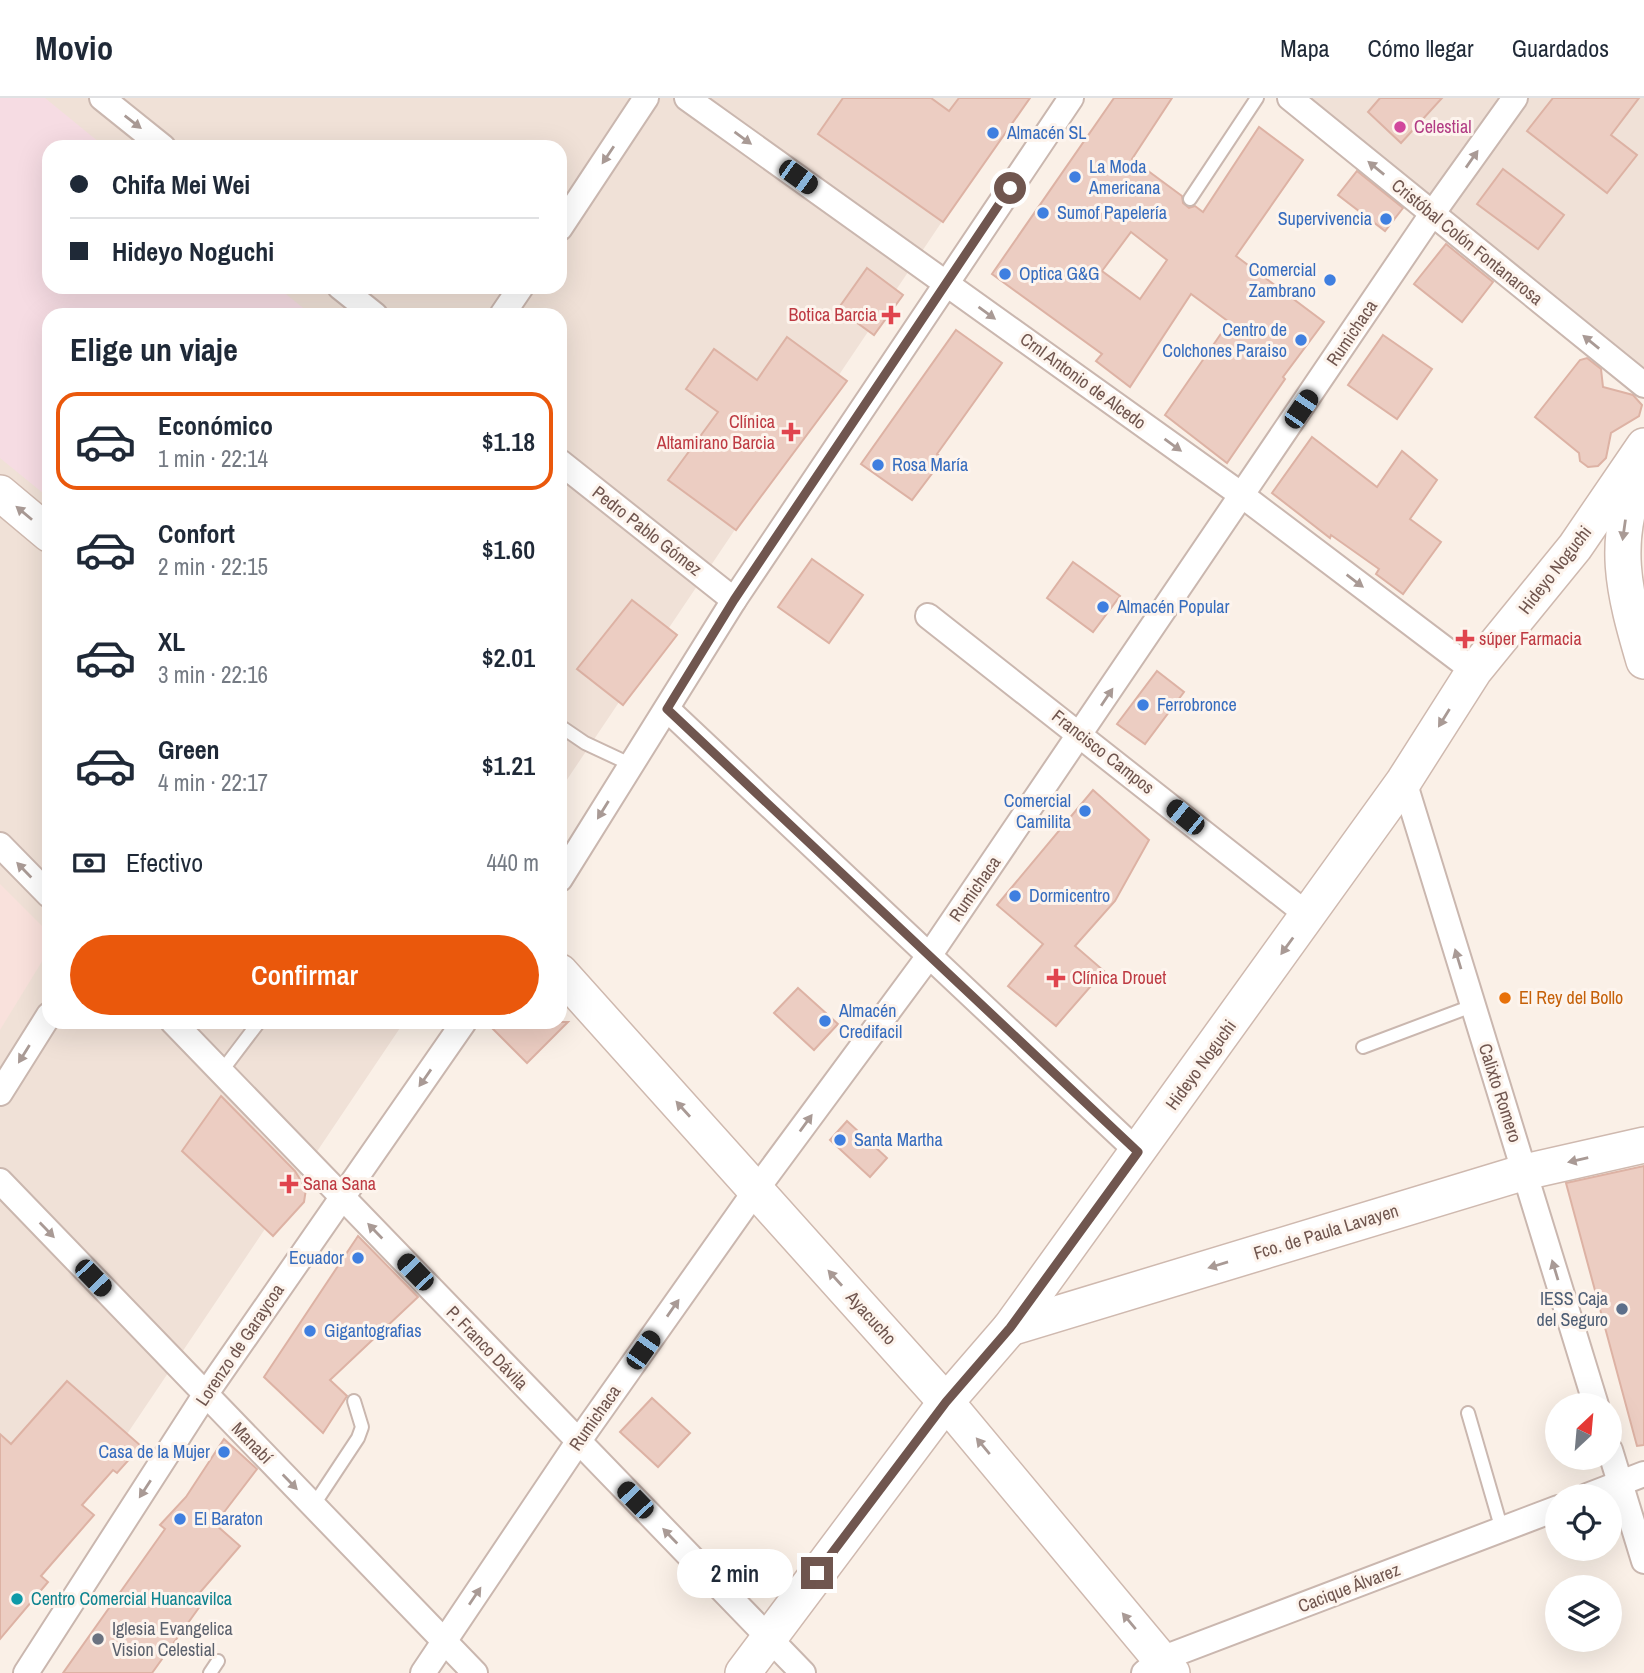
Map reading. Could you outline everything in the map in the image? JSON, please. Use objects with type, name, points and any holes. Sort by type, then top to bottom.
[{"type":"street","points":[[102,98],[154,140]]},
{"type":"street","points":[[567,217],[646,98]]},
{"type":"street","name":"Crnl Antonio de Alcedo","points":[[687,98],[1243,496],[1474,671]]},
{"type":"street","points":[[567,868],[734,600],[1071,98]]},
{"type":"street","name":"Cristóbal Colón Fontanarosa","points":[[1290,98],[1644,385]]},
{"type":"street","name":"Rumichaca","points":[[423,1673],[578,1442],[756,1190],[929,956],[1432,214],[1515,98]]},
{"type":"street","points":[[349,294],[366,308]]},
{"type":"street","name":"Hideyo Noguchi","points":[[743,1673],[946,1402],[1010,1328],[1404,781],[1474,671],[1575,547],[1644,446]]},
{"type":"street","points":[[1644,466],[1628,501],[1622,540],[1623,577],[1644,661]]},
{"type":"street","name":"Pedro Pablo Gómez","points":[[567,468],[734,600]]},
{"type":"street","points":[[0,493],[42,528]]},
{"type":"street","name":"Francisco Campos","points":[[929,616],[1308,916]]},
{"type":"street","points":[[667,709],[1138,1152]]},
{"type":"street","name":"Calixto Romero","points":[[1404,781],[1592,1393]]},
{"type":"street","points":[[0,845],[42,888]]},
{"type":"street","name":"Ayacucho","points":[[567,980],[946,1402],[1159,1668]]},
{"type":"street","points":[[0,1093],[42,1026]]},
{"type":"street","name":"P. Franco Dávila","points":[[180,1029],[803,1673]]},
{"type":"street","name":"Lorenzo de Garaycoa","points":[[26,1673],[205,1395],[459,1029]]},
{"type":"street","name":"Fco. de Paula Lavayen","points":[[1010,1328],[1525,1172],[1644,1144]]},
{"type":"street","name":"Manabí","points":[[0,1181],[475,1673]]},
{"type":"street","points":[[1616,1470],[1644,1561]]},
{"type":"street","points":[[1620,1483],[1644,1474]]},
{"type":"street","name":"Cacique Álvarez","points":[[1159,1668],[1545,1513]]},
{"type":"lane","points":[[1190,199],[1256,98]]},
{"type":"lane","points":[[567,731],[585,743],[632,765]]},
{"type":"lane","points":[[1363,1047],[1472,1006]]},
{"type":"lane","points":[[221,1072],[254,1029]]},
{"type":"lane","points":[[313,1506],[358,1438],[362,1427],[354,1401]]},
{"type":"lane","points":[[1468,1413],[1502,1530]]},
{"type":"lane","points":[[210,1673],[218,1661]]},
{"type":"shaded area","points":[[0,98],[1025,98],[567,780],[567,308],[42,308],[42,1029],[399,1029],[0,1623]]},
{"type":"shaded area","points":[[0,98],[45,98],[96,140],[42,140],[42,294],[286,294],[303,308],[42,308],[42,492],[0,458]]},
{"type":"shaded area","points":[[1304,98],[1644,98],[1644,371]]},
{"type":"shaded area","points":[[0,884],[42,926],[42,961],[0,1030]]},
{"type":"building","points":[[843,98],[931,98],[949,111],[959,98],[1030,98],[943,222],[818,134]]},
{"type":"building","points":[[1114,98],[1172,98],[1132,159],[1182,196],[1183,203],[1189,208],[1195,206],[1203,212],[1259,127],[1303,160],[1236,256],[1324,322],[1283,377],[1285,379],[1227,463],[1165,415],[1229,322],[1191,294],[1130,387],[1096,361],[1102,354],[992,274]],"holes":[[[1131,232],[1167,260],[1140,299],[1102,271]]]},
{"type":"building","name":"Celestial","points":[[1380,98],[1442,98],[1401,143],[1368,112]]},
{"type":"building","points":[[1553,98],[1639,98],[1611,135],[1637,155],[1607,193],[1527,131]]},
{"type":"building","points":[[1503,169],[1564,215],[1538,249],[1477,204]]},
{"type":"building","points":[[1357,171],[1403,208],[1385,231],[1338,195]]},
{"type":"building","points":[[1446,244],[1493,282],[1462,322],[1414,284]]},
{"type":"building","points":[[867,268],[903,295],[874,335],[838,309]]},
{"type":"building","points":[[956,330],[1002,363],[937,454],[943,459],[912,500],[861,464]]},
{"type":"building","points":[[1383,335],[1432,369],[1397,419],[1348,385]]},
{"type":"building","points":[[787,337],[847,381],[736,530],[668,480],[718,412],[686,389],[714,349],[757,380]]},
{"type":"building","points":[[1587,358],[1601,369],[1603,387],[1633,395],[1642,405],[1639,416],[1611,433],[1606,458],[1598,466],[1588,467],[1580,461],[1579,453],[1535,417],[1580,360]]},
{"type":"building","points":[[1312,437],[1377,487],[1402,451],[1437,480],[1410,519],[1441,542],[1403,594],[1376,574],[1379,569],[1331,535],[1330,538],[1272,493]]},
{"type":"building","points":[[812,559],[863,595],[829,643],[778,607]]},
{"type":"building","points":[[1073,562],[1120,596],[1093,632],[1047,598]]},
{"type":"building","points":[[632,600],[677,635],[623,705],[577,669]]},
{"type":"building","points":[[1157,671],[1184,692],[1145,744],[1117,724]]},
{"type":"building","points":[[1093,790],[1149,840],[1115,901],[1075,946],[1104,971],[1056,1026],[1008,986],[1043,944],[997,905]]},
{"type":"building","points":[[798,988],[838,1024],[814,1050],[774,1013]]},
{"type":"building","points":[[493,1029],[561,1029],[527,1063]]},
{"type":"building","points":[[221,1096],[295,1171],[306,1189],[304,1202],[273,1236],[182,1151]]},
{"type":"building","points":[[847,1121],[887,1158],[870,1177],[830,1140]]},
{"type":"building","name":"IESS Caja del Seguro","points":[[1644,1166],[1644,1445],[1637,1446],[1566,1183]]},
{"type":"building","points":[[358,1236],[418,1297],[330,1380],[347,1396],[323,1433],[264,1377]]},
{"type":"building","points":[[67,1381],[141,1446],[117,1473],[113,1470],[82,1505],[94,1515],[41,1576],[48,1582],[0,1639],[0,1434],[11,1444]]},
{"type":"building","points":[[652,1398],[690,1433],[658,1467],[620,1432]]},
{"type":"building","points":[[224,1439],[257,1469],[215,1524],[240,1546],[196,1597],[203,1602],[152,1673],[63,1673],[165,1529],[160,1525],[186,1497]]},
{"type":"place","name":"Celestial","points":[[1400,127]]},
{"type":"place","name":"Almacén SL","points":[[993,133]]},
{"type":"place","name":"La Moda Americana","points":[[1075,177]]},
{"type":"place","name":"Sumof Papelería","points":[[1043,213]]},
{"type":"place","name":"Supervivencia","points":[[1386,219]]},
{"type":"place","name":"Optica G&G","points":[[1005,274]]},
{"type":"place","name":"Comercial Zambrano","points":[[1330,280]]},
{"type":"place","name":"Botica Barcia","points":[[891,315]]},
{"type":"place","name":"Centro de Colchones Paraiso","points":[[1301,340]]},
{"type":"place","name":"Clínica Altamirano Barcia","points":[[791,432]]},
{"type":"place","name":"Rosa María","points":[[878,465]]},
{"type":"place","name":"Almacén Popular","points":[[1103,607]]},
{"type":"place","name":"súper Farmacia","points":[[1465,639]]},
{"type":"place","name":"Ferrobronce","points":[[1143,705]]},
{"type":"place","name":"Comercial Camilita","points":[[1085,811]]},
{"type":"place","name":"Dormicentro","points":[[1015,896]]},
{"type":"place","name":"Clínica Drouet","points":[[1056,978]]},
{"type":"place","name":"El Rey del Bollo","points":[[1505,998]]},
{"type":"place","name":"Almacén Credifacil","points":[[825,1021]]},
{"type":"place","name":"Santa Martha","points":[[840,1140]]},
{"type":"place","name":"Sana Sana","points":[[289,1184]]},
{"type":"place","name":"Ecuador","points":[[358,1258]]},
{"type":"place","name":"IESS Caja del Seguro","points":[[1622,1309]]},
{"type":"place","name":"Gigantografias","points":[[310,1331]]},
{"type":"place","name":"Casa de la Mujer","points":[[224,1452]]},
{"type":"place","name":"El Baraton","points":[[180,1519]]},
{"type":"place","name":"Centro Comercial Huancavilca","points":[[17,1599]]},
{"type":"place","name":"Iglesia Evangelica Vision Celestial","points":[[98,1639]]},
{"type":"route","points":[[817,1573],[946,1402],[1010,1328],[1138,1152],[667,709],[734,600],[1010,188]]}]
